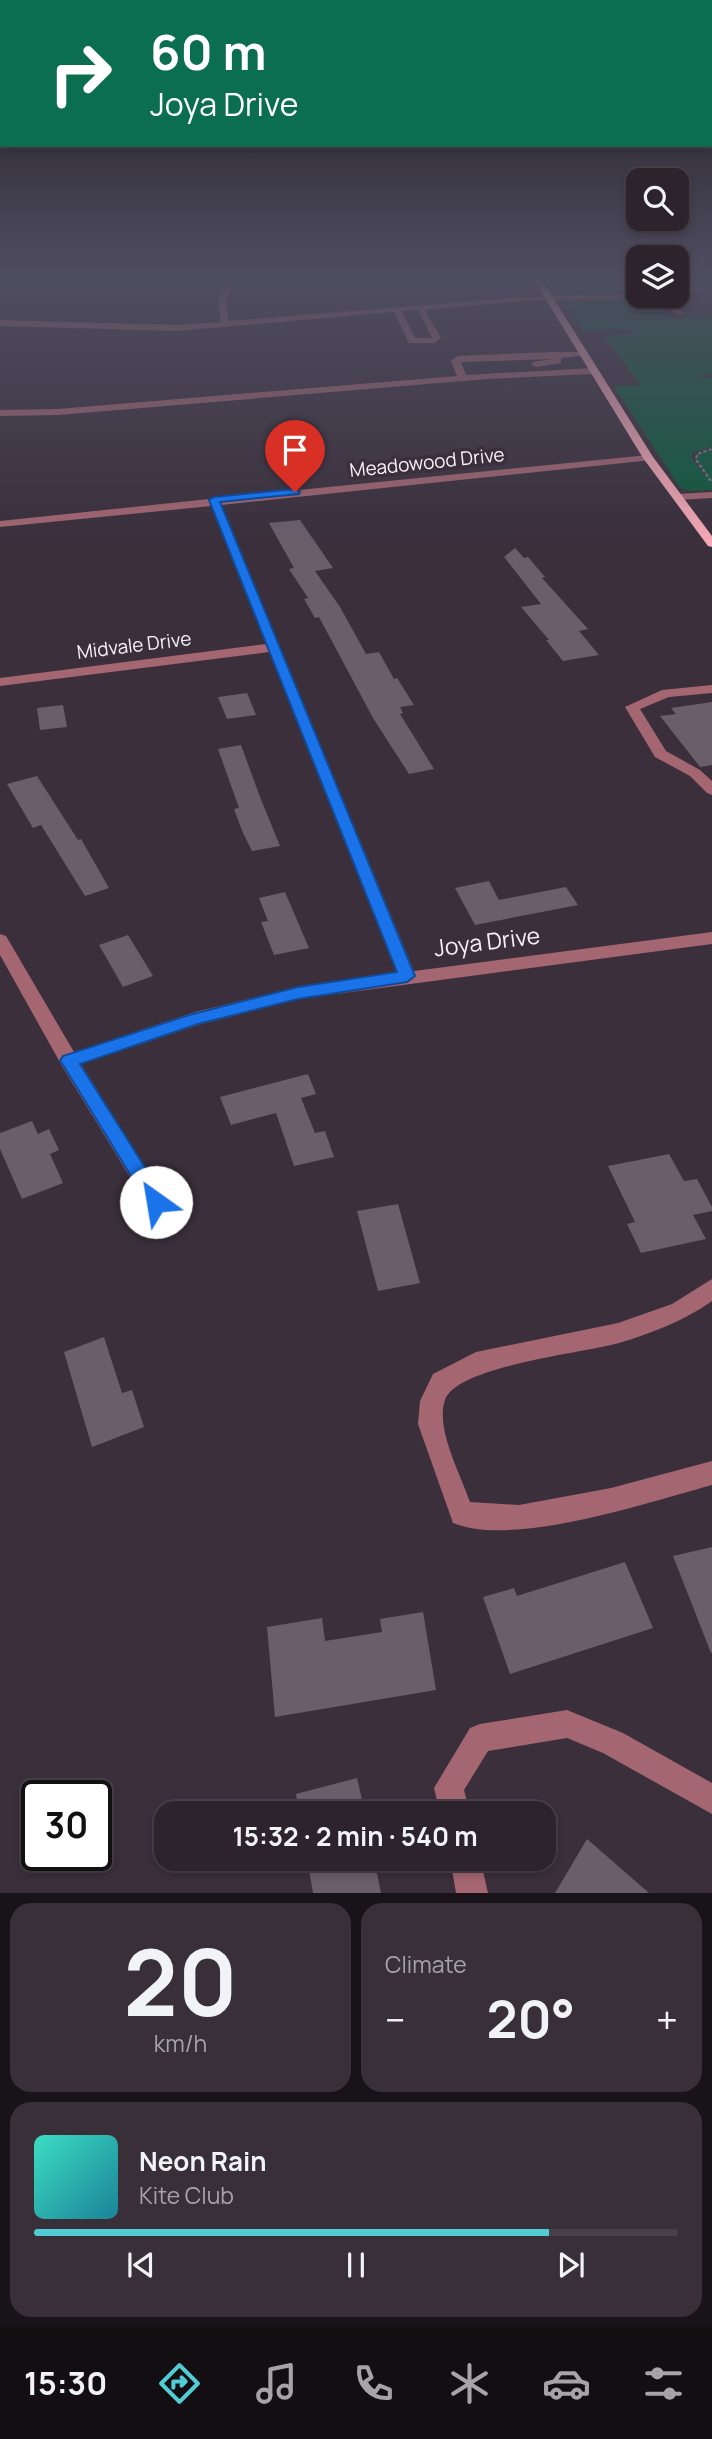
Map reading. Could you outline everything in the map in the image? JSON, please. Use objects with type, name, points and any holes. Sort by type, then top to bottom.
[{"type":"main road","points":[[592,368],[648,458],[712,544]]},
{"type":"street","points":[[459,368],[463,378]]},
{"type":"street","points":[[0,413],[99,410],[463,378],[593,371]]},
{"type":"street","name":"Meadowood Drive","points":[[0,524],[214,500],[648,458]]},
{"type":"street","points":[[677,497],[712,495]]},
{"type":"street","points":[[214,500],[407,976]]},
{"type":"street","name":"Midvale Drive","points":[[0,682],[274,646]]},
{"type":"street","points":[[712,689],[667,693],[632,707],[660,754],[695,773],[712,790]]},
{"type":"street","name":"Joya Drive","points":[[69,1061],[195,1019],[298,993],[407,976],[712,938]]},
{"type":"street","points":[[0,940],[69,1061],[156,1202]]},
{"type":"street","points":[[712,1289],[680,1311],[618,1333],[476,1363],[441,1382],[432,1401],[430,1424],[462,1514],[519,1518],[611,1500],[712,1474]]},
{"type":"street","points":[[452,1801],[449,1788],[480,1738],[567,1724],[613,1743],[712,1799]]},
{"type":"street","points":[[468,1871],[472,1893]]},
{"type":"path","points":[[712,449],[697,454],[696,460],[712,482]]},
{"type":"green space","points":[[628,368],[712,368],[712,373],[694,380],[712,377],[712,447],[692,453],[693,460],[707,478],[696,460],[697,454],[712,449],[712,490],[690,491],[680,488],[614,386],[641,385]]},
{"type":"building","points":[[300,520],[333,568],[315,571],[340,607],[366,654],[379,652],[394,679],[397,678],[414,705],[400,707],[403,713],[400,714],[434,769],[409,774],[373,718],[319,617],[315,618],[304,599],[308,598],[289,569],[294,568],[269,523]]},
{"type":"building","points":[[515,548],[524,558],[528,557],[545,577],[542,578],[588,629],[579,631],[599,655],[563,661],[546,640],[549,640],[521,607],[541,604],[504,557]]},
{"type":"building","points":[[247,693],[256,715],[227,719],[218,697]]},
{"type":"building","points":[[712,702],[712,765],[700,767],[660,716],[676,714],[671,708]]},
{"type":"building","points":[[63,705],[67,727],[40,730],[37,708]]},
{"type":"building","points":[[241,745],[280,846],[252,851],[243,833],[234,809],[239,808],[218,749]]},
{"type":"building","points":[[37,776],[78,840],[81,839],[109,888],[85,896],[41,825],[33,828],[7,784]]},
{"type":"building","points":[[489,881],[499,900],[566,887],[578,905],[475,925],[455,888]]},
{"type":"building","points":[[285,892],[309,948],[274,955],[261,922],[268,921],[259,898]]},
{"type":"building","points":[[128,935],[153,976],[123,987],[99,945]]},
{"type":"building","points":[[308,1074],[316,1094],[301,1098],[315,1133],[325,1131],[334,1157],[294,1166],[276,1113],[231,1125],[220,1097]]},
{"type":"building","points":[[32,1121],[38,1134],[49,1129],[59,1150],[50,1154],[63,1183],[22,1199],[0,1149],[0,1133]]},
{"type":"building","points":[[669,1154],[684,1181],[697,1179],[712,1207],[712,1211],[693,1215],[706,1239],[641,1253],[627,1224],[635,1222],[608,1166]]},
{"type":"building","points":[[398,1204],[420,1283],[378,1291],[357,1211]]},
{"type":"building","points":[[104,1337],[122,1393],[132,1390],[144,1427],[92,1447],[64,1352]]},
{"type":"building","points":[[712,1547],[712,1652],[711,1653],[673,1556]]},
{"type":"building","points":[[625,1562],[653,1628],[510,1674],[483,1597],[514,1588],[517,1596]]},
{"type":"building","points":[[423,1612],[436,1690],[275,1717],[267,1627],[322,1618],[325,1641],[382,1632],[380,1619]]},
{"type":"building","points":[[357,1778],[362,1801],[297,1801],[296,1794]]},
{"type":"building","points":[[587,1839],[649,1893],[555,1893]]},
{"type":"building","points":[[309,1871],[377,1871],[381,1893],[313,1893]]},
{"type":"route","points":[[156,1202],[69,1061],[195,1019],[298,993],[407,976],[214,500],[295,492]]}]
